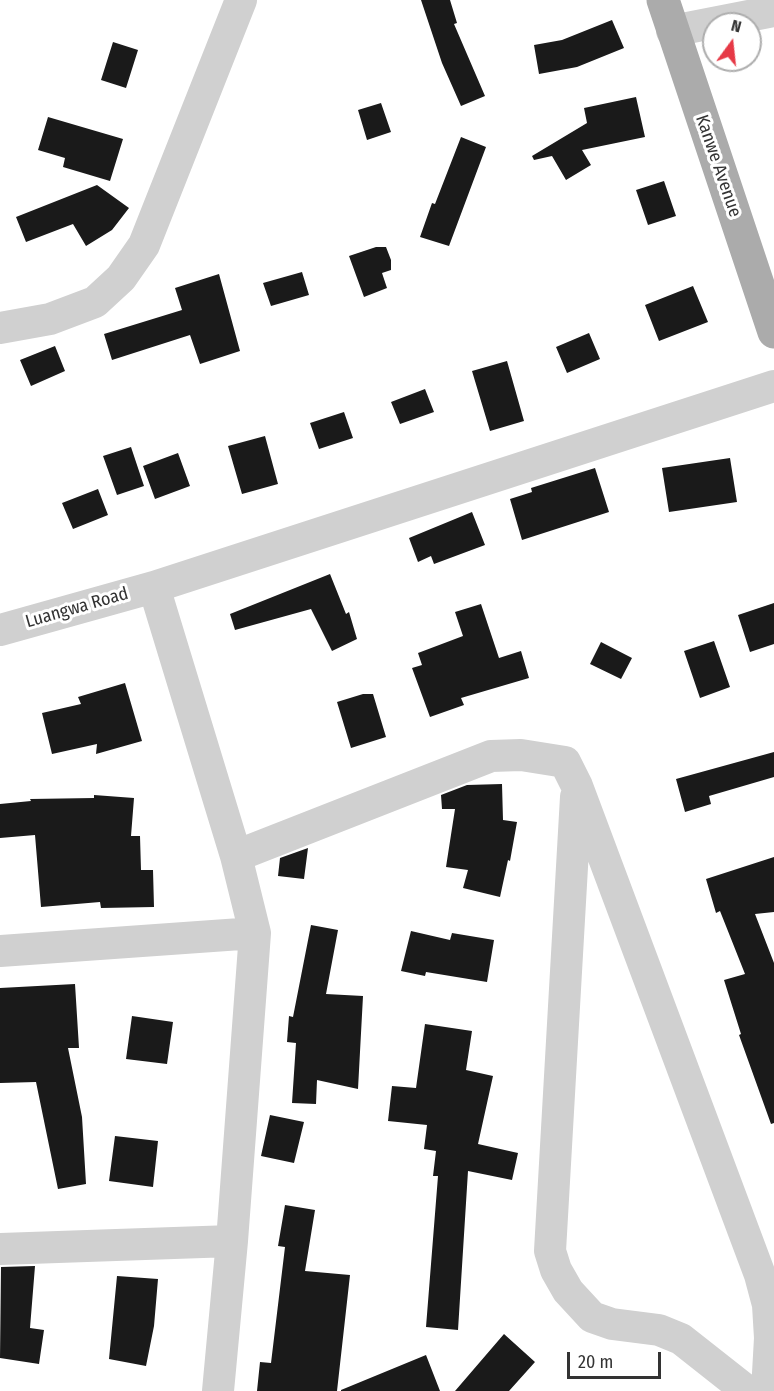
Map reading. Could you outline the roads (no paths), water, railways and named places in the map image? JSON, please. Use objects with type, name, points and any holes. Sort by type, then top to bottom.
[{"type":"main road","name":"Kanwe Avenue","points":[[663,0],[773,324]]},
{"type":"street","points":[[0,328],[50,319],[95,303],[122,278],[144,245],[241,0]]},
{"type":"street","points":[[672,31],[774,11]]},
{"type":"street","name":"Luangwa Road","points":[[0,630],[154,587],[774,386]]},
{"type":"street","points":[[154,587],[236,856],[255,933],[232,1241],[218,1391]]},
{"type":"street","points":[[236,856],[491,756],[521,755],[565,762],[577,786],[759,1275],[768,1305],[767,1391]]},
{"type":"street","points":[[577,786],[550,1251],[556,1270],[568,1291],[592,1317],[612,1324],[659,1330],[681,1339],[747,1391]]},
{"type":"street","points":[[0,951],[255,933]]},
{"type":"street","points":[[0,1249],[232,1241]]}]
